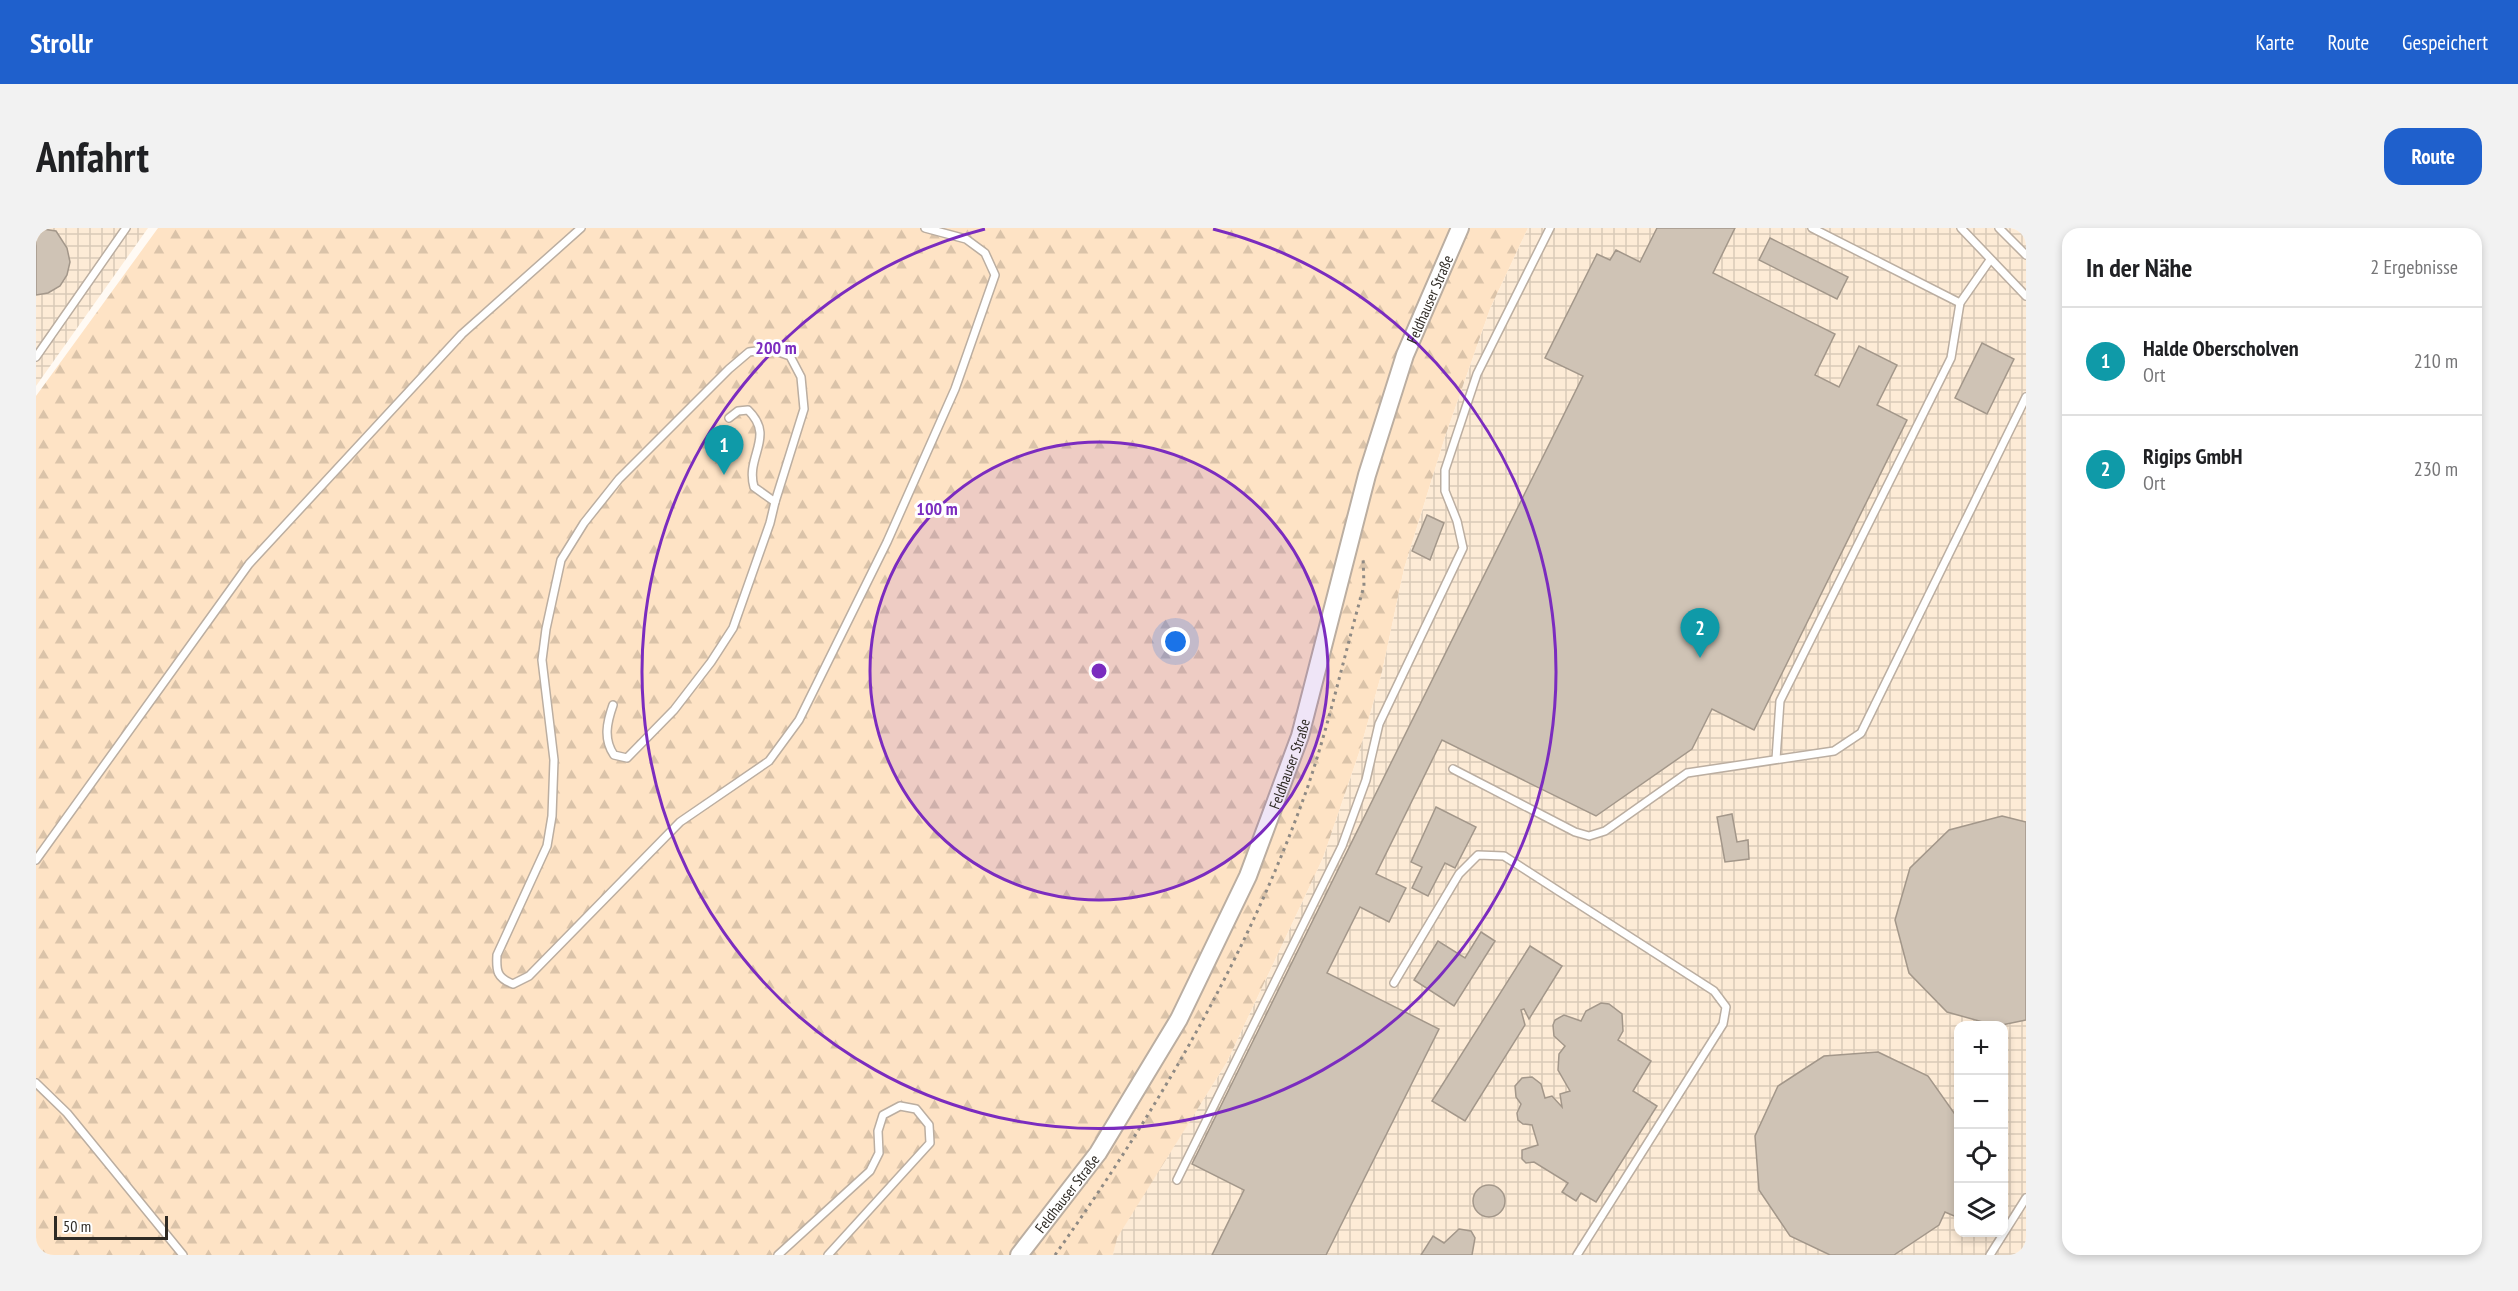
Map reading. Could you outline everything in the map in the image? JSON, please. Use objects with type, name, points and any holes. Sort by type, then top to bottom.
[{"type":"street","name":"Feldhauser Straße","points":[[1019,1255],[1098,1153],[1168,1038],[1248,876],[1300,736],[1367,475],[1405,355],[1460,228]]},
{"type":"lane","points":[[36,357],[126,228]]},
{"type":"lane","points":[[36,860],[249,564],[462,334],[581,228]]},
{"type":"lane","points":[[613,705],[607,729],[608,742],[614,755],[627,758],[674,710],[711,662],[733,628],[770,524],[804,409],[801,376],[790,356],[770,349],[749,352],[700,396],[619,479],[584,523],[561,560],[547,621],[542,660],[554,760],[552,816],[547,846],[497,955],[496,970],[501,979],[513,984],[529,976],[680,822],[769,761],[799,720],[887,542],[955,389],[995,275],[985,253],[966,239],[925,228]]},
{"type":"lane","points":[[1177,1180],[1342,846],[1366,780],[1379,724],[1463,548],[1457,521],[1445,491],[1445,470],[1477,374],[1550,228]]},
{"type":"lane","points":[[1812,228],[1960,303]]},
{"type":"lane","points":[[1961,228],[2026,296]]},
{"type":"lane","points":[[1999,228],[2026,255]]},
{"type":"lane","points":[[1776,759],[1780,701],[1951,358],[1960,303],[1990,260]]},
{"type":"lane","points":[[1453,769],[1575,832],[1589,836],[1605,831],[1687,773],[1834,751],[1861,733],[2026,397]]},
{"type":"lane","points":[[729,418],[738,411],[748,410],[758,420],[762,434],[750,474],[754,487],[775,502]]},
{"type":"lane","points":[[1394,983],[1459,874],[1478,855],[1504,856],[1714,991],[1726,1007],[1723,1024],[1577,1255]]},
{"type":"lane","points":[[36,1083],[67,1113],[183,1255]]},
{"type":"lane","points":[[778,1255],[870,1171],[879,1153],[878,1131],[883,1114],[900,1106],[916,1109],[929,1125],[930,1143],[828,1255]]},
{"type":"lane","points":[[1990,1255],[2026,1198]]},
{"type":"shaded area","points":[[36,228],[148,228],[36,386]]},
{"type":"shaded area","points":[[1528,228],[2026,228],[2026,1255],[1113,1255],[1116,1238],[1227,1062],[1323,858],[1360,750],[1382,672],[1404,569],[1445,437],[1490,309]]},
{"type":"green space","points":[[158,228],[1528,228],[1490,309],[1445,437],[1404,569],[1382,672],[1360,750],[1323,858],[1227,1062],[1117,1238],[1113,1255],[36,1255],[36,396]]},
{"type":"building","points":[[36,228],[56,231],[67,248],[70,262],[67,275],[60,286],[48,293],[36,295]]},
{"type":"building","points":[[1657,228],[1735,228],[1713,273],[1835,334],[1815,375],[1839,387],[1859,346],[1897,365],[1877,405],[1907,420],[1754,730],[1712,709],[1692,749],[1596,816],[1442,740],[1376,874],[1406,888],[1389,922],[1360,907],[1327,973],[1439,1029],[1326,1255],[1212,1255],[1244,1190],[1192,1164],[1583,376],[1545,358],[1597,254],[1610,260],[1616,250],[1640,262]]},
{"type":"building","points":[[1770,238],[1848,277],[1837,299],[1759,260]]},
{"type":"building","points":[[1982,343],[2014,359],[1987,414],[1955,398]]},
{"type":"building","points":[[1427,515],[1444,523],[1430,560],[1412,551]]},
{"type":"building","points":[[1436,807],[1476,827],[1455,868],[1445,863],[1428,896],[1412,888],[1422,867],[1411,862]]},
{"type":"building","points":[[1732,814],[1737,842],[1748,840],[1749,859],[1725,862],[1717,817]]},
{"type":"building","points":[[2002,816],[2026,822],[2026,1020],[2008,1024],[2008,1021],[1979,1021],[1947,1012],[1909,973],[1895,920],[1910,868],[1949,830]]},
{"type":"building","points":[[1481,932],[1495,941],[1454,1006],[1414,980],[1438,941],[1465,958]]},
{"type":"building","points":[[1530,946],[1562,966],[1529,1019],[1524,1009],[1521,1010],[1525,1025],[1465,1121],[1432,1101]]},
{"type":"building","points":[[1601,1003],[1609,1004],[1622,1014],[1623,1031],[1618,1040],[1651,1061],[1633,1091],[1657,1106],[1596,1202],[1581,1193],[1576,1201],[1562,1192],[1568,1183],[1534,1162],[1526,1163],[1522,1159],[1522,1150],[1538,1145],[1532,1125],[1523,1124],[1518,1120],[1517,1113],[1521,1104],[1516,1097],[1515,1086],[1522,1078],[1532,1077],[1541,1084],[1545,1098],[1552,1096],[1562,1107],[1560,1094],[1570,1091],[1558,1070],[1559,1054],[1565,1046],[1554,1036],[1553,1025],[1555,1020],[1564,1015],[1581,1021],[1586,1011]]},
{"type":"building","points":[[1878,1052],[1928,1076],[1954,1113],[1954,1216],[1945,1212],[1939,1225],[1894,1255],[1830,1255],[1790,1236],[1759,1190],[1755,1136],[1778,1086],[1824,1056]]},
{"type":"building","points":[[1489,1185],[1500,1190],[1505,1201],[1500,1212],[1489,1217],[1478,1212],[1473,1201],[1478,1190]]},
{"type":"building","points":[[1459,1229],[1471,1231],[1475,1238],[1472,1255],[1421,1255],[1433,1236],[1444,1243]]},
{"type":"place","name":"Halde Oberscholven","points":[[724,475]]},
{"type":"place","name":"Rigips GmbH","points":[[1700,658]]}]
